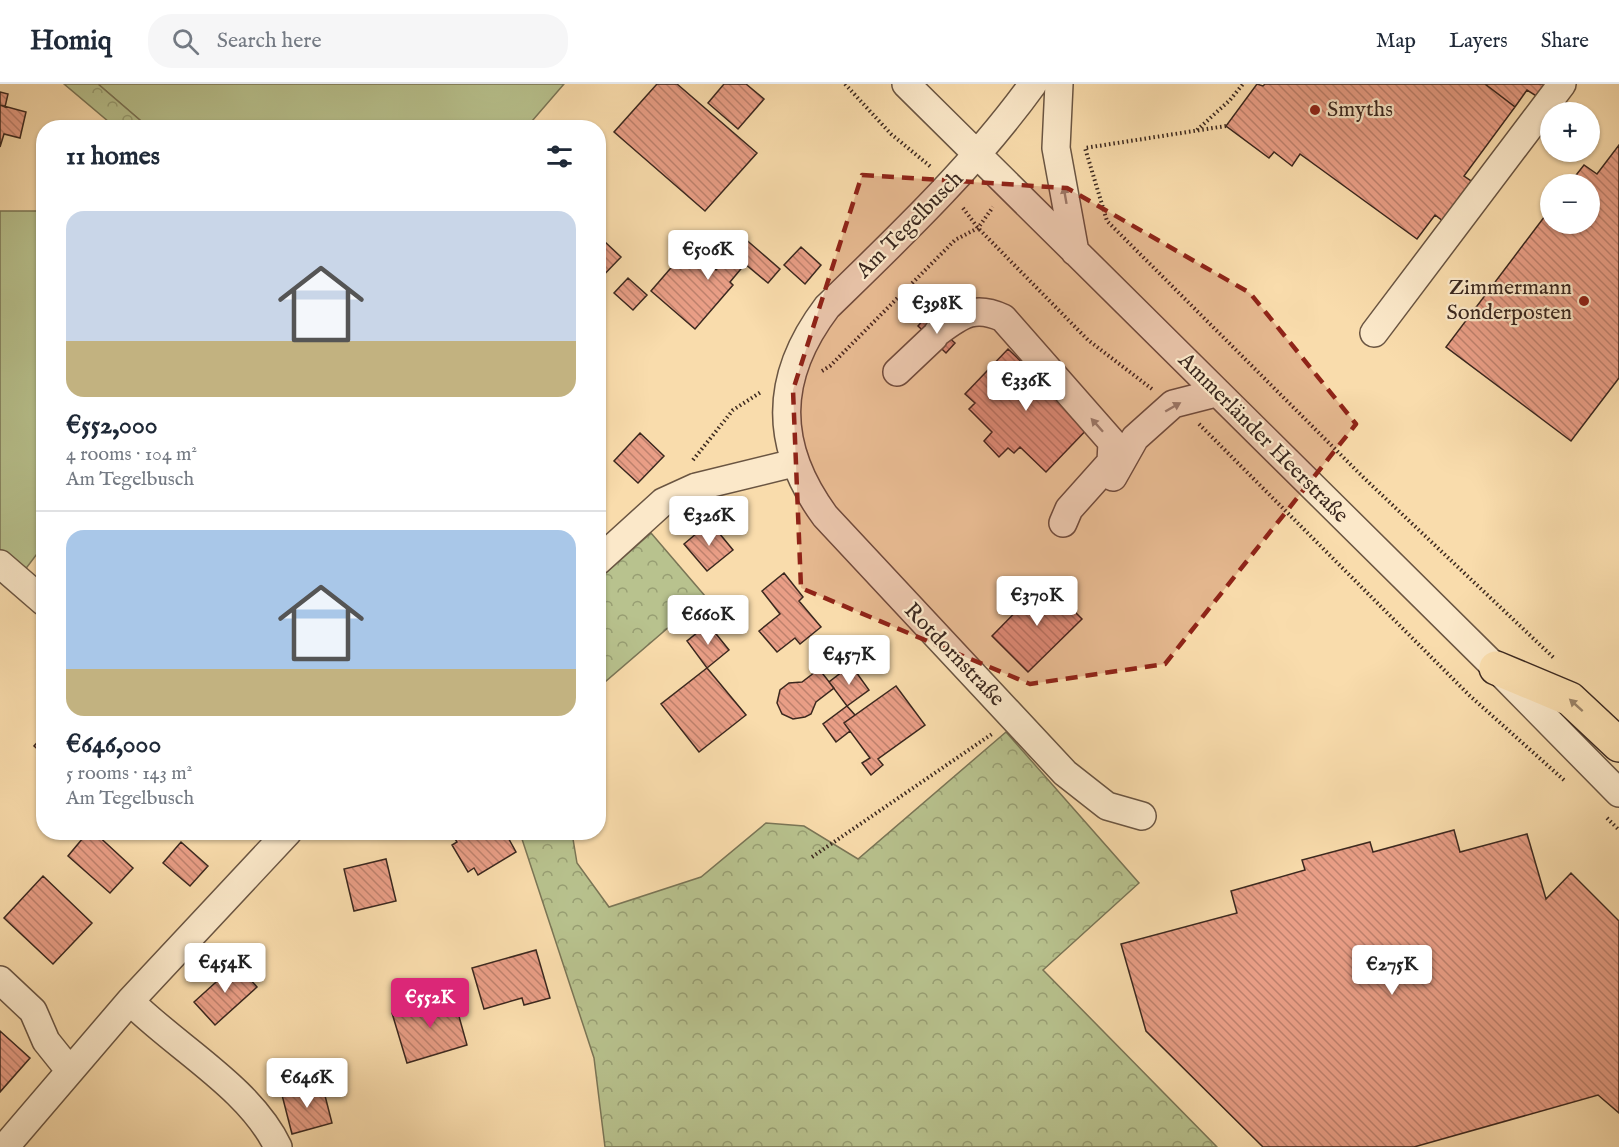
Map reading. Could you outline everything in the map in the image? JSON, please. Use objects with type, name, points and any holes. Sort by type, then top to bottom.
[{"type":"highway","points":[[1496,668],[1570,699],[1619,745]]},
{"type":"street","name":"Ammerländer Heerstraße","points":[[906,84],[1008,188],[1496,668],[1619,793]]},
{"type":"street","name":"Am Tegelbusch","points":[[794,463],[789,440],[790,385],[799,351],[827,307],[949,188],[1033,84]]},
{"type":"street","points":[[1059,84],[1056,148],[1075,252]]},
{"type":"street","points":[[1374,333],[1562,84]]},
{"type":"street","points":[[897,372],[959,316],[986,310],[1003,318],[1112,442],[1111,462],[1069,509],[1063,523],[1085,509],[1119,471],[1135,438],[1173,404],[1216,393]]},
{"type":"street","points":[[606,554],[670,498],[696,487],[794,463]]},
{"type":"street","name":"Rotdornstraße","points":[[794,463],[807,491],[833,525],[1065,773],[1107,806],[1142,816]]},
{"type":"street","points":[[0,564],[36,595]]},
{"type":"street","points":[[5,1147],[130,1001],[281,840]]},
{"type":"street","points":[[0,980],[33,1011],[46,1041],[70,1071]]},
{"type":"street","points":[[130,1001],[155,1026],[231,1088],[268,1126],[278,1147]]},
{"type":"path","points":[[846,84],[891,134],[927,163],[949,188],[978,228],[1088,340],[1197,423],[1469,695],[1570,785]]},
{"type":"path","points":[[1197,131],[1230,100],[1243,84]]},
{"type":"path","points":[[1226,126],[1085,148],[1107,221],[1365,479],[1560,664]]},
{"type":"path","points":[[670,498],[681,475],[733,410],[754,394],[809,380],[830,366],[955,240],[978,228],[1008,188]]},
{"type":"path","points":[[812,857],[1015,718]]},
{"type":"path","points":[[1604,815],[1619,831]]},
{"type":"highlighted area","points":[[862,175],[1067,188],[1250,293],[1356,424],[1165,664],[1030,684],[801,588],[793,390]]},
{"type":"green space","points":[[64,84],[98,84],[140,120],[107,120]]},
{"type":"green space","points":[[98,84],[564,84],[533,120],[140,120]]},
{"type":"green space","points":[[0,211],[36,211],[36,555],[18,579],[0,564]]},
{"type":"green space","points":[[651,533],[705,596],[606,681],[606,573]]},
{"type":"green space","points":[[1006,732],[1139,883],[1043,970],[1217,1147],[605,1147],[594,1058],[522,840],[573,840],[577,863],[609,907],[701,877],[766,823],[804,826],[858,859]]},
{"type":"building","points":[[657,84],[677,84],[757,153],[705,211],[614,132]]},
{"type":"building","points":[[724,84],[746,84],[764,99],[738,129],[708,103]]},
{"type":"building","points":[[1257,84],[1263,86],[1265,84],[1485,84],[1515,107],[1464,176],[1477,185],[1448,225],[1435,215],[1417,239],[1300,154],[1292,166],[1274,152],[1269,158],[1226,126]]},
{"type":"building","points":[[1485,84],[1552,84],[1541,99],[1527,90],[1515,107]]},
{"type":"building","points":[[0,92],[8,94],[5,107],[0,105]]},
{"type":"building","points":[[0,105],[26,112],[20,138],[4,134],[0,147]]},
{"type":"building","points":[[1619,145],[1619,378],[1571,441],[1446,347],[1540,223],[1540,234],[1600,234],[1600,174],[1597,174]]},
{"type":"building","points":[[1584,165],[1597,174],[1577,174]]},
{"type":"building","points":[[743,237],[780,269],[768,283],[745,264],[730,282],[733,285],[695,329],[651,291],[689,247],[716,270]]},
{"type":"building","points":[[606,243],[621,257],[606,273]]},
{"type":"building","points":[[801,247],[821,265],[805,284],[784,265]]},
{"type":"building","points":[[628,278],[647,295],[633,310],[614,293]]},
{"type":"building","points":[[926,317],[955,343],[946,353],[918,326]]},
{"type":"building","points":[[1008,349],[1032,372],[1037,368],[1093,423],[1046,472],[1020,447],[1014,453],[1008,448],[999,457],[984,441],[992,432],[969,409],[975,403],[965,394]]},
{"type":"building","points":[[640,433],[664,456],[638,483],[614,461]]},
{"type":"building","points":[[710,522],[733,550],[707,571],[684,544]]},
{"type":"building","points":[[784,573],[803,597],[799,601],[821,627],[800,644],[795,638],[777,652],[759,631],[780,614],[762,591]]},
{"type":"building","points":[[1045,582],[1082,619],[1028,672],[992,636]]},
{"type":"building","points":[[708,624],[729,650],[707,668],[687,641]]},
{"type":"building","points":[[851,665],[869,690],[847,706],[829,682]]},
{"type":"building","points":[[707,668],[746,715],[699,752],[661,704]]},
{"type":"building","points":[[819,669],[834,688],[816,702],[811,714],[805,717],[793,719],[782,714],[777,703],[780,690],[789,683],[802,682]]},
{"type":"building","points":[[896,686],[925,725],[878,759],[883,765],[871,775],[862,763],[870,758],[844,723]]},
{"type":"building","points":[[847,706],[855,715],[844,723],[850,731],[836,742],[823,724]]},
{"type":"building","points":[[1454,830],[1460,852],[1527,834],[1546,899],[1571,873],[1619,921],[1619,1113],[1598,1095],[1414,1147],[1263,1147],[1146,1031],[1121,944],[1237,913],[1231,891],[1305,870],[1302,860],[1370,842],[1373,852]]},
{"type":"building","points":[[81,840],[103,840],[133,868],[110,893],[68,856]]},
{"type":"building","points":[[456,840],[509,840],[516,852],[478,875],[474,868],[468,872],[452,845],[457,842]]},
{"type":"building","points":[[181,842],[208,866],[190,886],[163,863]]},
{"type":"building","points":[[386,859],[396,901],[354,911],[344,869]]},
{"type":"building","points":[[43,876],[92,923],[53,964],[4,918]]},
{"type":"building","points":[[536,950],[550,998],[524,1005],[522,998],[484,1009],[472,968]]},
{"type":"building","points":[[236,964],[257,987],[215,1025],[194,1002]]},
{"type":"building","points":[[453,995],[467,1045],[407,1063],[392,1013]]},
{"type":"building","points":[[0,1031],[30,1058],[0,1092]]},
{"type":"building","points":[[322,1084],[332,1123],[292,1134],[282,1095]]},
{"type":"place","name":"Smyths","points":[[1315,110]]},
{"type":"place","name":"Zimmermann Sonderposten","points":[[1584,301]]}]
